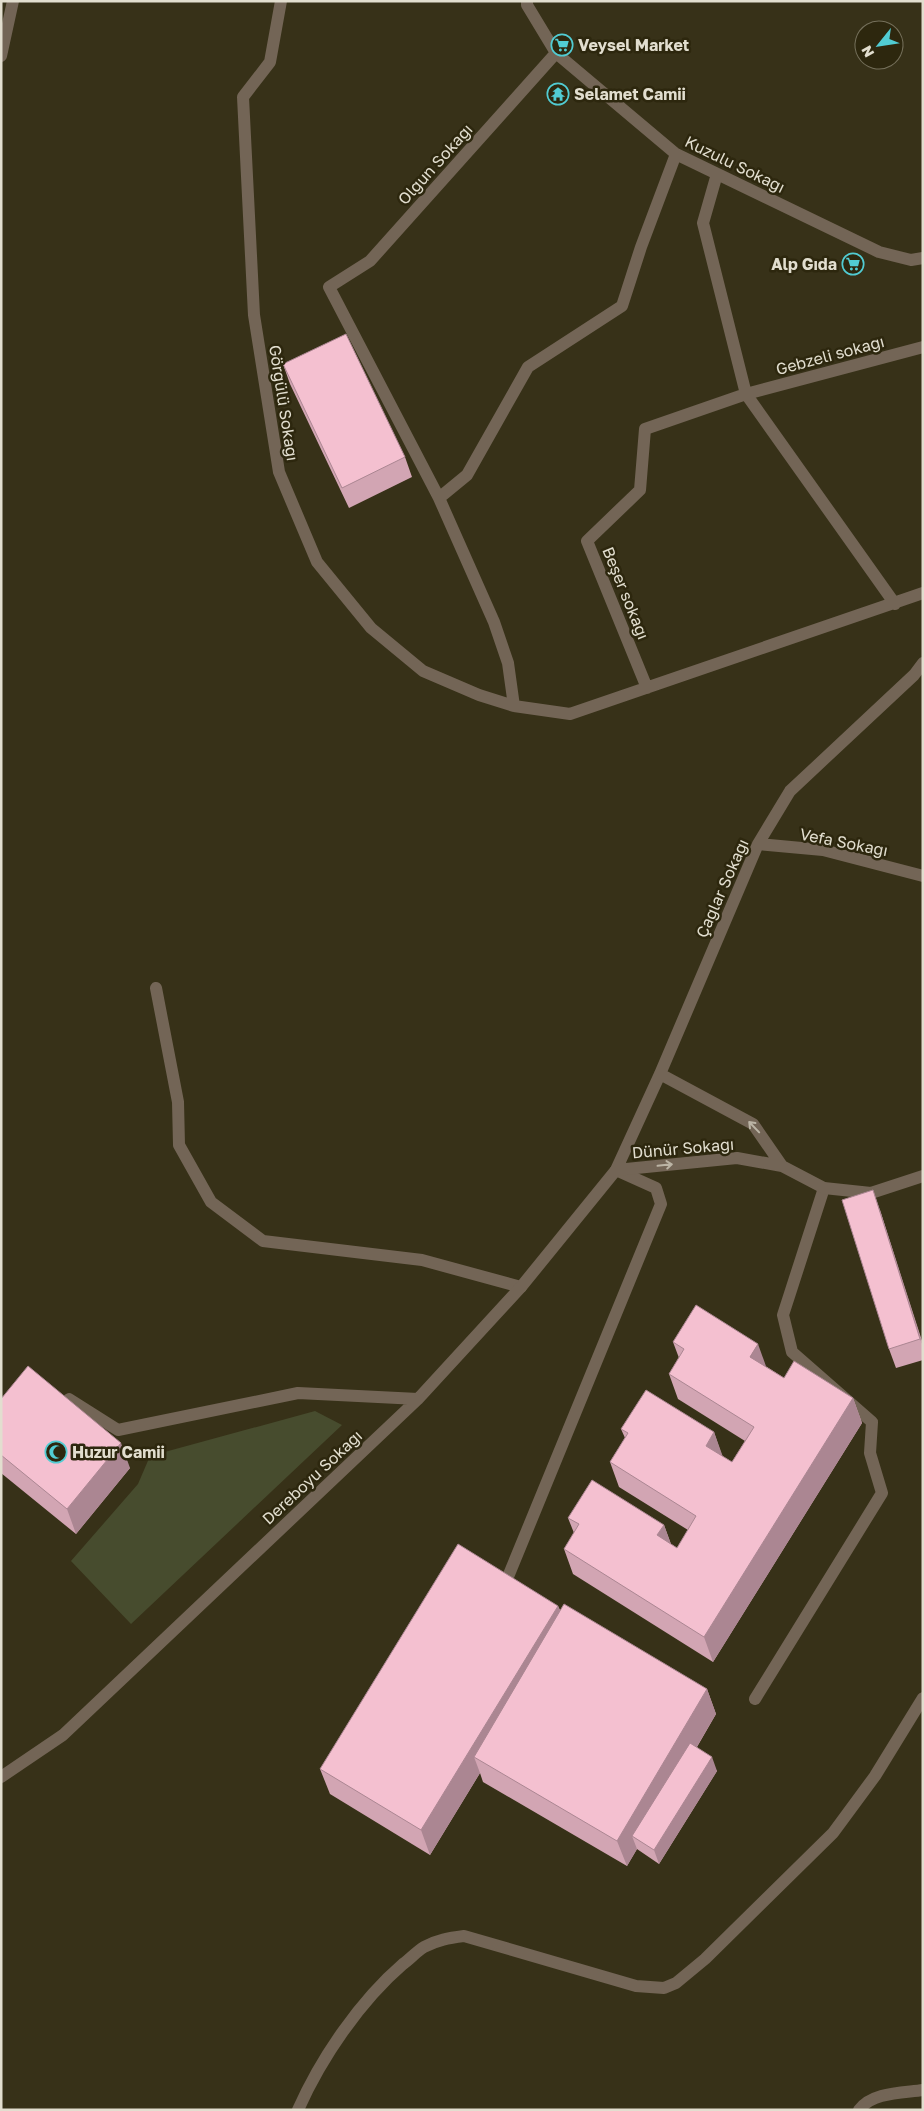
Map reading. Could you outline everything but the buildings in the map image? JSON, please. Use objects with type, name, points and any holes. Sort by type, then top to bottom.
[{"type":"street","points":[[1,56],[13,1]]},
{"type":"street","name":"Görgülü Sokağı","points":[[281,1],[270,62],[243,97],[254,315],[279,472],[317,562],[371,628],[423,671],[479,696],[514,706],[570,714],[923,593]]},
{"type":"street","name":"Kuzulu Sokağı","points":[[527,1],[527,5],[556,53],[676,154],[879,252],[911,260],[923,258]]},
{"type":"street","name":"Olgun Sokağı","points":[[439,498],[329,287],[370,261],[556,53]]},
{"type":"street","points":[[514,706],[508,663],[494,622],[439,498],[467,475],[528,367],[622,306],[641,247],[676,154]]},
{"type":"street","points":[[717,174],[703,222],[746,394],[895,604]]},
{"type":"street","name":"Gebzeli sokağı","points":[[746,394],[923,347]]},
{"type":"street","name":"Beşer sokağı","points":[[647,688],[587,541],[640,490],[644,429],[746,394]]},
{"type":"street","name":"Çağlar Sokağı","points":[[616,1170],[660,1074],[758,844],[790,791],[914,675],[923,663]]},
{"type":"street","name":"Vefa Sokağı","points":[[758,844],[823,850],[923,876]]},
{"type":"street","points":[[156,988],[178,1102],[179,1145],[211,1202],[263,1241],[422,1260],[521,1287]]},
{"type":"street","name":"Dünür Sokağı","points":[[660,1074],[753,1124],[782,1166]]},
{"type":"street","name":"Dünür Sokağı","points":[[616,1170],[737,1158],[782,1166],[824,1188],[871,1193],[923,1176]]},
{"type":"street","points":[[503,1589],[661,1204],[656,1188],[616,1170]]},
{"type":"street","name":"Dereboyu Sokağı","points":[[1,1777],[63,1734],[418,1399],[521,1287],[616,1170]]},
{"type":"street","points":[[755,1699],[882,1493],[870,1453],[872,1422],[792,1352],[783,1315],[824,1188]]},
{"type":"street","points":[[69,1399],[118,1430],[298,1394],[418,1399]]},
{"type":"street","points":[[298,2110],[352,2017],[395,1972],[422,1948],[443,1938],[464,1936],[636,1986],[664,1988],[676,1983],[705,1960],[833,1833],[875,1776],[923,1698]]},
{"type":"street","points":[[859,2110],[863,2104],[880,2096],[923,2090]]},
{"type":"green space","points":[[315,1411],[342,1425],[131,1624],[71,1561],[138,1484],[150,1456]]},
{"type":"place","name":"Veysel Market","points":[[562,45]]},
{"type":"place","name":"Selamet Camii","points":[[558,94]]},
{"type":"place","name":"Alp Gıda","points":[[853,264]]},
{"type":"place","name":"Huzur Camii","points":[[56,1452]]}]
